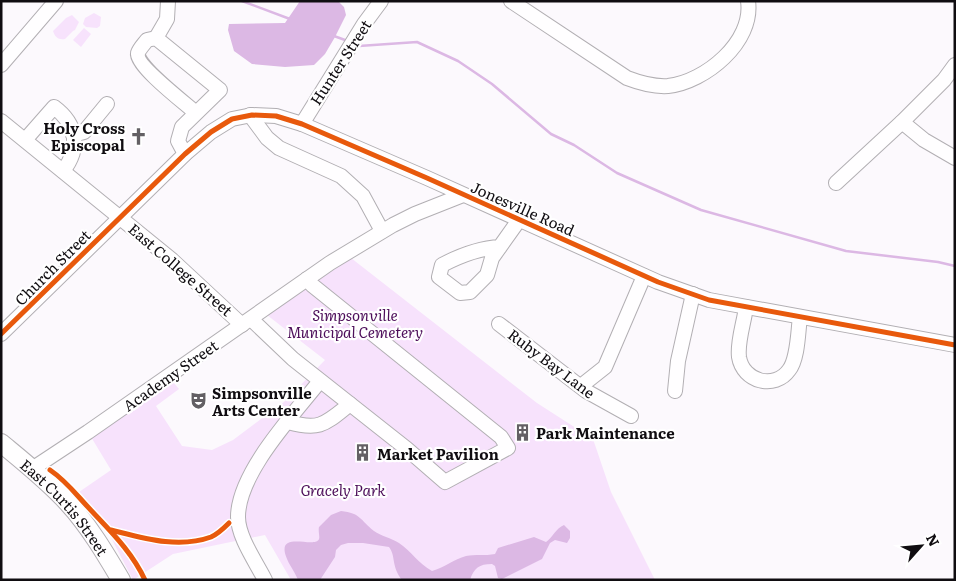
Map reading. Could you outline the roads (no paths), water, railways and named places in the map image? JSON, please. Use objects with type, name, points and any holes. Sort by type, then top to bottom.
[{"type":"main road","name":"East Curtis Street","points":[[1,443],[32,469],[76,513],[92,534],[121,580]]},
{"type":"street","points":[[1,65],[56,1]]},
{"type":"street","points":[[168,1],[167,19],[156,38],[147,40],[138,52],[138,59],[196,113]]},
{"type":"street","name":"Hunter Street","points":[[302,124],[364,24],[381,1]]},
{"type":"street","points":[[511,1],[627,78],[644,84],[662,86],[687,81],[709,70],[724,56],[742,33],[748,15],[748,1]]},
{"type":"street","points":[[156,38],[220,90],[182,127],[178,141],[185,154]]},
{"type":"street","points":[[836,183],[902,122],[949,84],[955,65]]},
{"type":"street","points":[[73,135],[84,132],[107,104]]},
{"type":"street","points":[[25,140],[54,107],[65,115],[71,125],[74,151],[71,160],[63,171]]},
{"type":"street","points":[[250,115],[266,138],[279,148],[341,176],[363,196],[382,231]]},
{"type":"street","name":"Jonesville Road","points":[[121,217],[185,154],[219,126],[232,119],[250,115],[276,116],[302,124],[644,276],[708,300],[955,345]]},
{"type":"street","name":"East College Street","points":[[1,121],[445,482],[508,448],[501,437],[307,279]]},
{"type":"street","points":[[902,122],[924,140],[955,158]]},
{"type":"street","name":"Academy Street","points":[[32,469],[338,258],[382,231],[415,214],[464,195]]},
{"type":"street","name":"Church Street","points":[[1,334],[121,217]]},
{"type":"street","points":[[500,246],[519,220]]},
{"type":"street","points":[[581,386],[605,367],[644,276]]},
{"type":"street","points":[[675,391],[678,361],[693,294]]},
{"type":"street","points":[[746,307],[738,351],[739,360],[750,377],[763,381],[771,382],[790,370],[796,351],[800,317]]},
{"type":"street","name":"Ruby Bay Lane","points":[[499,324],[586,391],[631,416]]},
{"type":"street","points":[[265,580],[241,533],[238,516],[243,490],[250,474],[320,381]]},
{"type":"street","points":[[288,422],[305,426],[320,425],[328,422],[350,404]]},
{"type":"waterway","points":[[242,1],[290,19]]},
{"type":"waterway","points":[[334,36],[345,40]]},
{"type":"waterway","points":[[359,46],[417,42],[458,61],[492,84],[551,134],[574,145],[617,173],[701,210],[846,251],[938,262],[955,266]]},
{"type":"place","name":"Holy Cross Episcopal","points":[[139,136]]},
{"type":"place","name":"Simpsonville Arts Center","points":[[198,401]]},
{"type":"place","name":"Park Maintenance","points":[[522,432]]},
{"type":"place","name":"Market Pavilion","points":[[363,453]]},
{"type":"park label","name":"Simpsonville Municipal Cemetery","points":[[355,322]]},
{"type":"park label","name":"Gracely Park","points":[[343,489]]}]
